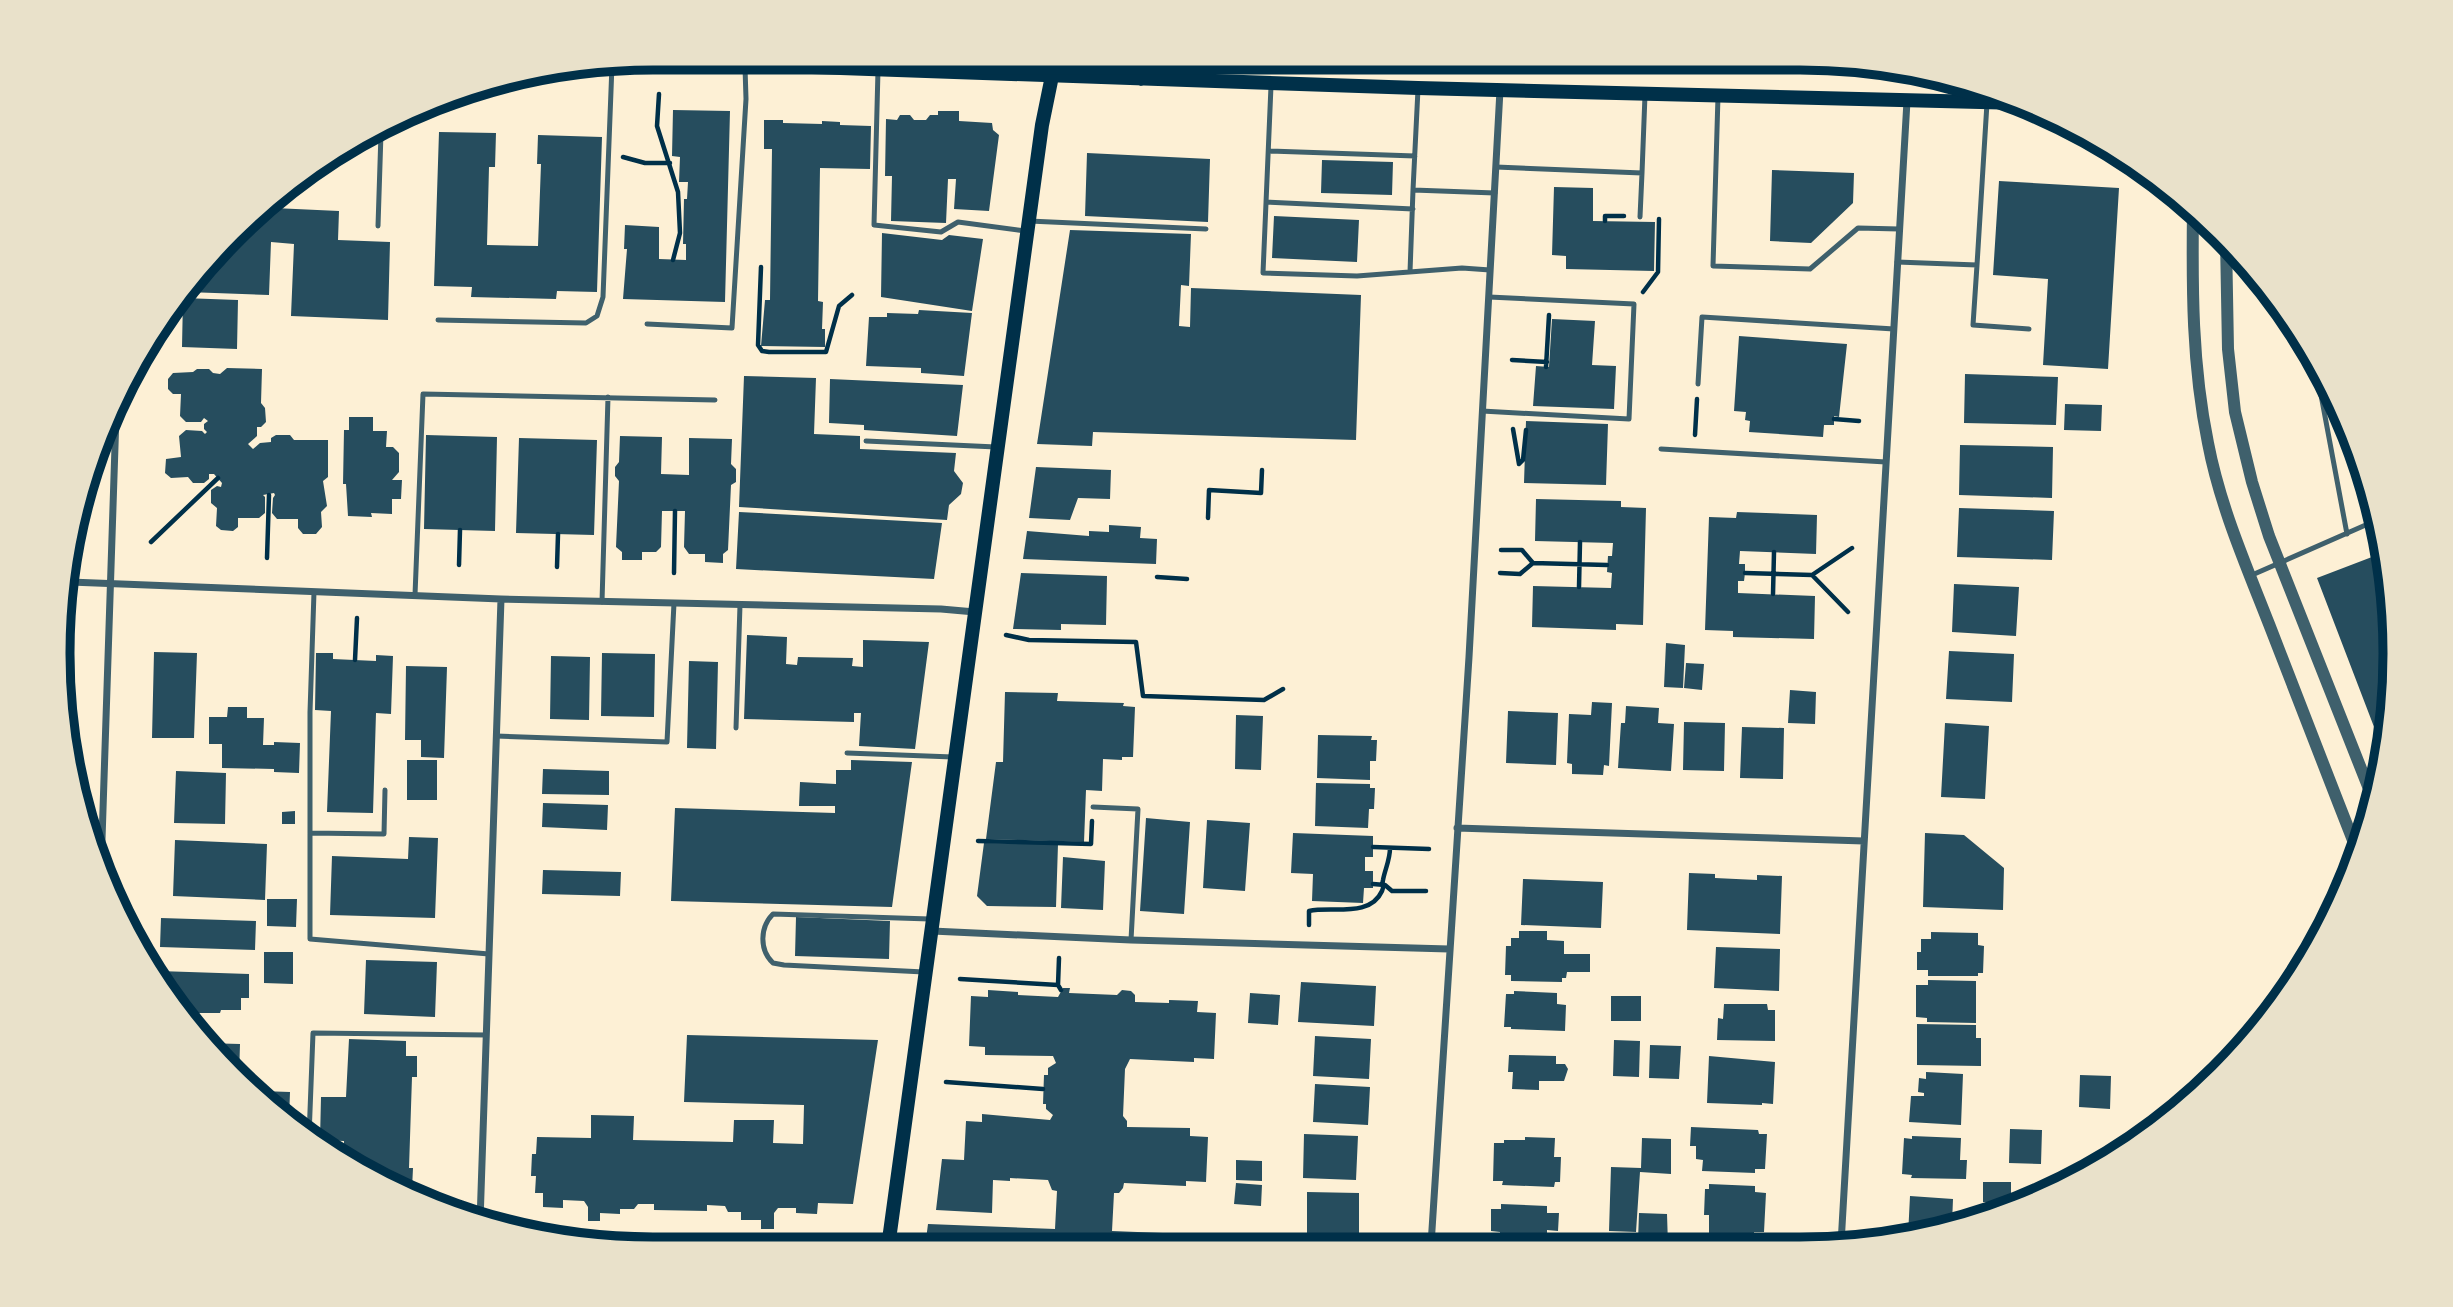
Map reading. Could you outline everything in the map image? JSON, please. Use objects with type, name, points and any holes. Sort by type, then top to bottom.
[{"type":"main road","points":[[973,70],[1052,76],[1418,88],[1993,103]]},
{"type":"main road","points":[[1133,70],[1140,79]]},
{"type":"main road","points":[[889,1237],[1042,125],[1052,76]]},
{"type":"street","points":[[1052,76],[1053,70]]},
{"type":"street","points":[[1431,1237],[1500,90]]},
{"type":"street","points":[[1841,1236],[1907,101]]},
{"type":"street","points":[[2193,223],[2192,324],[2197,385],[2223,505],[2353,839]]},
{"type":"street","points":[[2226,256],[2228,349],[2235,412],[2252,482],[2280,564],[2368,785]]},
{"type":"street","points":[[102,843],[116,426]]},
{"type":"street","points":[[74,582],[501,599],[975,612]]},
{"type":"street","points":[[480,1210],[501,599]]},
{"type":"street","points":[[1457,828],[1864,841]]},
{"type":"street","points":[[933,925],[1131,940],[1449,949]]},
{"type":"lane","points":[[647,324],[732,328],[746,99],[745,70]]},
{"type":"lane","points":[[878,70],[874,225],[941,232],[958,222],[1206,229]]},
{"type":"lane","points":[[438,320],[586,323],[597,316],[603,296],[612,71]]},
{"type":"lane","points":[[1271,83],[1263,272],[1357,276],[1462,268],[1490,270]]},
{"type":"lane","points":[[1410,272],[1418,88]]},
{"type":"lane","points":[[1640,217],[1645,94]]},
{"type":"lane","points":[[1718,96],[1713,266],[1810,269],[1858,228],[1899,229]]},
{"type":"lane","points":[[1987,103],[1973,325],[2029,329]]},
{"type":"lane","points":[[378,226],[381,138]]},
{"type":"lane","points":[[1269,151],[1415,156]]},
{"type":"lane","points":[[1496,167],[1642,173]]},
{"type":"lane","points":[[1413,190],[1495,193]]},
{"type":"lane","points":[[1266,202],[1413,209]]},
{"type":"lane","points":[[1897,262],[1977,265]]},
{"type":"lane","points":[[1482,411],[1629,419],[1634,304],[1489,297]]},
{"type":"lane","points":[[1698,384],[1702,317],[1894,329]]},
{"type":"lane","points":[[2320,390],[2347,534]]},
{"type":"lane","points":[[415,595],[423,394],[715,400]]},
{"type":"lane","points":[[602,602],[608,397]]},
{"type":"lane","points":[[866,441],[999,447]]},
{"type":"lane","points":[[1661,449],[1886,462]]},
{"type":"lane","points":[[2249,577],[2368,524]]},
{"type":"lane","points":[[314,592],[310,939],[489,954]]},
{"type":"lane","points":[[496,737],[667,742],[674,603]]},
{"type":"lane","points":[[736,728],[740,605]]},
{"type":"lane","points":[[847,753],[956,757]]},
{"type":"lane","points":[[310,833],[384,834],[386,790]]},
{"type":"lane","points":[[1093,807],[1138,809],[1131,940]]},
{"type":"lane","points":[[927,972],[773,963],[763,949],[763,931],[767,920],[773,914],[933,925]]},
{"type":"lane","points":[[309,1125],[313,1033],[486,1035]]},
{"type":"path","points":[[659,94],[657,126],[678,192],[680,233],[673,260]]},
{"type":"path","points":[[608,156],[632,158],[645,163],[670,163]]},
{"type":"path","points":[[1605,221],[1605,216],[1660,217],[1658,272],[1634,304]]},
{"type":"path","points":[[761,267],[758,345],[762,351],[826,352],[839,306],[852,295]]},
{"type":"path","points":[[1512,360],[1547,364],[1550,300]]},
{"type":"path","points":[[1834,419],[1858,421]]},
{"type":"path","points":[[1513,428],[1518,464],[1523,460],[1526,429]]},
{"type":"path","points":[[1208,518],[1209,490],[1261,493],[1262,470]]},
{"type":"path","points":[[151,542],[218,478]]},
{"type":"path","points":[[267,558],[268,495]]},
{"type":"path","points":[[674,573],[675,511]]},
{"type":"path","points":[[459,565],[460,530]]},
{"type":"path","points":[[557,567],[558,534]]},
{"type":"path","points":[[1579,587],[1580,542]]},
{"type":"path","points":[[1745,573],[1812,575],[1852,548]]},
{"type":"path","points":[[1501,550],[1522,550],[1533,563]]},
{"type":"path","points":[[1773,594],[1774,552]]},
{"type":"path","points":[[1500,573],[1520,573],[1533,563],[1607,565]]},
{"type":"path","points":[[1812,575],[1848,612]]},
{"type":"path","points":[[1157,577],[1187,579]]},
{"type":"path","points":[[355,660],[356,618]]},
{"type":"path","points":[[1006,635],[1029,640],[1136,642],[1143,696],[1264,700],[1283,689]]},
{"type":"path","points":[[978,841],[1091,844],[1093,807]]},
{"type":"path","points":[[1373,847],[1429,849]]},
{"type":"path","points":[[1309,925],[1309,911],[1368,906],[1381,893],[1382,880],[1389,864],[1390,848]]},
{"type":"path","points":[[1373,884],[1383,884],[1392,891],[1426,891]]},
{"type":"path","points":[[960,979],[1060,988],[1059,958]]},
{"type":"path","points":[[946,1082],[1043,1088]]},
{"type":"building","points":[[673,110],[730,111],[725,302],[623,299],[627,249],[624,249],[625,225],[659,227],[659,259],[686,260],[686,244],[683,244],[684,199],[687,199],[688,182],[679,182],[680,157],[672,156]]},
{"type":"building","points":[[938,111],[959,111],[959,121],[992,123],[993,130],[999,135],[989,211],[954,209],[956,179],[948,179],[946,223],[891,221],[892,176],[885,176],[886,119],[897,120],[900,115],[910,115],[914,120],[926,120],[930,115],[938,115]]},
{"type":"building","points":[[764,120],[783,120],[783,123],[840,122],[840,125],[871,126],[870,169],[820,168],[818,301],[823,302],[822,329],[825,329],[825,347],[761,346],[765,300],[770,300],[772,149],[764,149]]},
{"type":"building","points":[[439,132],[496,133],[495,167],[489,167],[487,245],[538,246],[541,164],[537,164],[538,135],[602,137],[597,292],[557,291],[556,299],[471,297],[472,287],[434,286]]},
{"type":"building","points":[[1087,153],[1210,159],[1208,222],[1085,216]]},
{"type":"building","points":[[1322,160],[1393,162],[1392,195],[1321,193]]},
{"type":"building","points":[[1772,170],[1854,173],[1853,203],[1811,243],[1770,241]]},
{"type":"building","points":[[1999,181],[2119,188],[2108,369],[2043,365],[2048,279],[1993,275]]},
{"type":"building","points":[[1554,187],[1593,188],[1593,221],[1655,222],[1654,271],[1566,269],[1566,256],[1552,255]]},
{"type":"building","points":[[277,208],[339,211],[338,240],[390,242],[388,320],[291,316],[294,244],[271,242],[269,295],[196,292],[241,241]]},
{"type":"building","points":[[1274,216],[1359,220],[1357,262],[1272,258]]},
{"type":"building","points":[[1070,230],[1191,234],[1189,286],[1181,285],[1179,326],[1190,327],[1191,288],[1361,295],[1356,440],[1093,432],[1092,446],[1037,444]]},
{"type":"building","points":[[882,233],[942,240],[949,235],[983,239],[972,311],[881,297]]},
{"type":"building","points":[[191,298],[238,300],[237,349],[182,347],[183,309]]},
{"type":"building","points":[[919,310],[972,313],[964,376],[921,373],[921,368],[866,366],[869,317],[887,317],[887,313],[918,314]]},
{"type":"building","points":[[1552,319],[1595,321],[1592,365],[1616,366],[1614,409],[1533,406],[1536,366],[1549,367]]},
{"type":"building","points":[[1739,336],[1847,344],[1839,417],[1834,416],[1834,425],[1824,425],[1823,437],[1749,432],[1750,421],[1745,420],[1746,412],[1734,411]]},
{"type":"building","points":[[227,368],[262,369],[261,403],[265,408],[266,422],[257,427],[257,436],[248,444],[253,449],[260,443],[271,442],[271,438],[276,435],[290,435],[294,440],[328,440],[328,477],[323,481],[327,506],[321,512],[322,527],[316,534],[303,534],[298,528],[298,519],[277,519],[272,513],[274,493],[263,495],[265,513],[259,518],[238,518],[238,527],[233,531],[221,530],[216,526],[217,508],[211,503],[211,490],[217,486],[221,487],[222,483],[214,474],[209,474],[209,479],[204,483],[193,483],[188,477],[171,478],[165,473],[166,459],[181,457],[179,436],[186,430],[202,431],[205,434],[207,432],[204,424],[208,421],[204,418],[201,422],[186,422],[180,416],[181,394],[173,394],[168,389],[168,379],[173,373],[209,369],[220,374]]},
{"type":"building","points":[[1965,374],[2058,377],[2056,425],[1964,423]]},
{"type":"building","points":[[744,376],[816,378],[814,434],[860,436],[860,449],[956,453],[954,471],[963,483],[961,494],[949,505],[947,520],[739,507]]},
{"type":"building","points":[[830,379],[963,385],[957,436],[864,430],[864,425],[829,423]]},
{"type":"building","points":[[2065,404],[2102,405],[2101,431],[2064,430]]},
{"type":"building","points":[[349,417],[373,417],[373,431],[387,431],[386,447],[393,447],[399,453],[399,472],[392,480],[402,480],[401,499],[392,499],[392,514],[348,516],[346,484],[343,484],[344,430],[349,430]]},
{"type":"building","points":[[1526,421],[1608,424],[1606,485],[1524,483]]},
{"type":"building","points":[[426,435],[497,437],[495,531],[424,529]]},
{"type":"building","points":[[620,436],[662,437],[661,474],[689,475],[689,438],[732,439],[731,464],[736,469],[736,482],[731,485],[728,550],[723,554],[723,563],[705,562],[705,554],[689,554],[684,547],[685,511],[662,511],[661,547],[656,552],[642,552],[642,560],[622,560],[622,552],[616,547],[619,481],[615,476],[615,467],[619,462]]},
{"type":"building","points":[[519,438],[597,440],[594,535],[516,533]]},
{"type":"building","points":[[1960,445],[2053,447],[2052,498],[1959,495]]},
{"type":"building","points":[[1036,467],[1111,470],[1110,499],[1078,498],[1070,520],[1029,518]]},
{"type":"building","points":[[1536,499],[1621,501],[1621,507],[1646,508],[1643,625],[1616,624],[1616,630],[1532,627],[1533,586],[1611,588],[1612,573],[1607,572],[1608,556],[1612,556],[1613,543],[1535,541]]},
{"type":"building","points":[[1959,508],[2054,511],[2052,560],[1957,557]]},
{"type":"building","points":[[739,512],[942,523],[934,579],[736,569]]},
{"type":"building","points":[[1737,512],[1817,515],[1816,554],[1740,551],[1739,564],[1745,564],[1745,573],[1744,581],[1738,581],[1738,593],[1815,596],[1814,639],[1733,637],[1733,631],[1705,630],[1709,517],[1736,518]]},
{"type":"building","points":[[1109,525],[1141,527],[1140,538],[1157,539],[1156,564],[1023,559],[1027,531],[1089,536],[1089,531],[1109,532]]},
{"type":"building","points":[[2375,556],[2382,615],[2383,654],[2377,735],[2317,578]]},
{"type":"building","points":[[1021,573],[1107,576],[1106,625],[1061,624],[1061,630],[1013,629]]},
{"type":"building","points":[[1954,584],[2019,587],[2016,636],[1952,632]]},
{"type":"building","points":[[747,635],[787,637],[786,664],[797,665],[798,657],[853,658],[852,666],[863,667],[863,640],[929,642],[915,749],[859,746],[861,713],[854,713],[854,722],[744,719]]},
{"type":"building","points":[[1666,643],[1685,645],[1683,688],[1664,687]]},
{"type":"building","points":[[1949,651],[2014,654],[2012,702],[1946,699]]},
{"type":"building","points":[[154,652],[197,653],[194,738],[152,738]]},
{"type":"building","points":[[316,653],[333,653],[333,659],[376,661],[376,655],[393,656],[391,714],[376,713],[373,813],[327,812],[331,711],[315,710]]},
{"type":"building","points":[[602,653],[655,654],[654,717],[601,716]]},
{"type":"building","points":[[551,656],[590,657],[589,720],[550,719]]},
{"type":"building","points":[[689,661],[718,662],[716,749],[687,748]]},
{"type":"building","points":[[1686,663],[1704,664],[1702,690],[1684,688]]},
{"type":"building","points":[[406,666],[447,667],[444,758],[421,757],[421,740],[405,740]]},
{"type":"building","points":[[1790,690],[1816,692],[1815,724],[1788,723]]},
{"type":"building","points":[[1005,692],[1058,693],[1057,701],[1124,703],[1123,706],[1135,707],[1133,757],[1122,757],[1122,760],[1103,759],[1102,791],[1086,790],[1084,842],[986,839],[996,762],[1003,762]]},
{"type":"building","points":[[1592,702],[1612,703],[1609,766],[1604,765],[1603,775],[1572,774],[1572,764],[1567,763],[1569,714],[1591,715]]},
{"type":"building","points":[[1626,706],[1659,708],[1658,723],[1674,724],[1671,771],[1618,768],[1621,723],[1625,723]]},
{"type":"building","points":[[228,707],[247,707],[247,718],[264,718],[263,745],[274,745],[274,742],[300,743],[299,773],[274,772],[274,769],[222,768],[222,744],[209,744],[209,717],[227,717]]},
{"type":"building","points":[[1508,711],[1558,713],[1556,765],[1506,763]]},
{"type":"building","points":[[1236,715],[1263,716],[1261,770],[1235,769]]},
{"type":"building","points":[[1684,722],[1725,723],[1724,771],[1683,770]]},
{"type":"building","points":[[1945,723],[1989,726],[1985,799],[1941,797]]},
{"type":"building","points":[[1742,727],[1784,728],[1783,779],[1740,778]]},
{"type":"building","points":[[1318,735],[1372,736],[1371,740],[1377,740],[1376,761],[1370,761],[1370,780],[1317,778]]},
{"type":"building","points":[[407,760],[437,760],[437,800],[407,800]]},
{"type":"building","points":[[851,760],[912,762],[892,907],[671,901],[675,808],[835,813],[835,806],[799,806],[800,782],[836,784],[836,770],[851,770]]},
{"type":"building","points":[[543,769],[609,771],[609,795],[542,794]]},
{"type":"building","points":[[176,771],[226,773],[225,824],[174,823]]},
{"type":"building","points":[[1316,783],[1370,784],[1370,788],[1375,788],[1374,809],[1369,809],[1368,828],[1315,826]]},
{"type":"building","points":[[543,803],[608,805],[607,830],[542,827]]},
{"type":"building","points":[[295,811],[295,824],[282,824],[282,812]]},
{"type":"building","points":[[1146,818],[1190,822],[1184,914],[1140,911]]},
{"type":"building","points":[[1207,820],[1250,823],[1245,891],[1203,888]]},
{"type":"building","points":[[1293,833],[1373,836],[1373,857],[1365,857],[1365,871],[1373,871],[1373,888],[1364,888],[1363,903],[1312,901],[1313,874],[1291,873]]},
{"type":"building","points":[[1925,833],[1964,835],[2004,868],[2003,910],[1923,907]]},
{"type":"building","points":[[409,837],[438,838],[435,918],[330,915],[332,856],[408,859]]},
{"type":"building","points":[[175,840],[267,844],[265,900],[173,896]]},
{"type":"building","points":[[984,843],[1058,844],[1056,907],[987,906],[977,896]]},
{"type":"building","points":[[1063,857],[1105,861],[1103,910],[1061,908]]},
{"type":"building","points":[[543,870],[621,872],[620,896],[542,894]]},
{"type":"building","points":[[1689,873],[1715,874],[1715,878],[1757,880],[1757,875],[1782,876],[1780,934],[1687,930]]},
{"type":"building","points":[[1523,879],[1603,882],[1601,928],[1521,925]]},
{"type":"building","points":[[267,899],[297,899],[296,927],[267,926]]},
{"type":"building","points":[[796,917],[890,921],[889,959],[795,956]]},
{"type":"building","points":[[161,918],[256,921],[255,950],[160,947]]},
{"type":"building","points":[[1519,931],[1547,931],[1547,940],[1564,941],[1564,954],[1590,954],[1590,972],[1567,972],[1562,982],[1511,981],[1511,975],[1505,975],[1506,946],[1511,946],[1511,938],[1519,938]]},
{"type":"building","points":[[1931,932],[1978,933],[1978,945],[1984,946],[1983,973],[1978,973],[1978,976],[1928,976],[1928,970],[1917,970],[1917,952],[1921,952],[1921,939],[1931,939]]},
{"type":"building","points":[[1716,947],[1780,949],[1779,991],[1714,988]]},
{"type":"building","points":[[264,952],[293,952],[293,984],[264,983]]},
{"type":"building","points":[[366,960],[437,962],[435,1017],[364,1014]]},
{"type":"building","points":[[164,971],[249,974],[249,998],[241,998],[241,1010],[221,1010],[220,1013],[194,1013]]},
{"type":"building","points":[[1928,980],[1976,981],[1976,1023],[1927,1022],[1927,1018],[1916,1017],[1916,985],[1928,985]]},
{"type":"building","points":[[1301,982],[1376,986],[1374,1026],[1298,1022]]},
{"type":"building","points":[[1063,988],[1070,988],[1069,993],[1117,995],[1122,990],[1131,991],[1135,995],[1135,1002],[1198,1001],[1197,1012],[1216,1013],[1214,1059],[1194,1058],[1194,1062],[1130,1059],[1125,1069],[1123,1116],[1127,1127],[1190,1128],[1190,1136],[1208,1137],[1206,1182],[1186,1181],[1186,1186],[1124,1183],[1119,1193],[1114,1193],[1112,1231],[1188,1234],[1188,1237],[926,1237],[928,1224],[1055,1229],[1057,1191],[1052,1190],[1048,1180],[993,1180],[992,1213],[936,1210],[942,1159],[964,1160],[966,1121],[982,1122],[982,1114],[1050,1120],[1053,1115],[1046,1109],[1046,1104],[1043,1104],[1044,1075],[1048,1075],[1048,1068],[1056,1063],[1053,1056],[985,1055],[985,1047],[969,1046],[971,996],[988,997],[988,990],[1058,997]]},
{"type":"building","points":[[1514,991],[1557,993],[1557,1004],[1566,1005],[1565,1031],[1504,1027],[1506,994],[1514,994]]},
{"type":"building","points":[[1250,993],[1280,995],[1278,1025],[1248,1023]]},
{"type":"building","points":[[1611,996],[1641,996],[1641,1021],[1611,1021]]},
{"type":"building","points":[[1724,1004],[1767,1004],[1768,1010],[1775,1010],[1775,1041],[1717,1040],[1718,1018],[1723,1019]]},
{"type":"building","points":[[1917,1024],[1976,1025],[1976,1038],[1981,1038],[1981,1066],[1917,1065]]},
{"type":"building","points":[[687,1035],[878,1040],[853,1204],[818,1203],[817,1214],[796,1213],[796,1208],[778,1208],[774,1213],[774,1229],[761,1229],[761,1220],[741,1220],[741,1212],[728,1212],[725,1206],[707,1205],[707,1211],[654,1210],[654,1204],[638,1204],[634,1209],[620,1209],[620,1214],[600,1213],[600,1221],[588,1221],[588,1207],[584,1201],[563,1200],[563,1208],[543,1207],[543,1193],[535,1193],[536,1176],[531,1176],[532,1154],[536,1154],[537,1137],[591,1138],[591,1115],[634,1116],[633,1140],[733,1142],[734,1120],[774,1120],[773,1143],[803,1144],[804,1105],[684,1102]]},
{"type":"building","points":[[1315,1036],[1371,1039],[1369,1079],[1313,1076]]},
{"type":"building","points":[[349,1039],[406,1041],[406,1056],[417,1056],[417,1077],[412,1077],[409,1168],[413,1168],[412,1185],[344,1148],[344,1141],[331,1140],[320,1132],[321,1097],[346,1097]]},
{"type":"building","points":[[1614,1040],[1640,1041],[1639,1077],[1613,1076]]},
{"type":"building","points":[[220,1043],[240,1044],[239,1064]]},
{"type":"building","points":[[1650,1045],[1681,1046],[1679,1079],[1649,1078]]},
{"type":"building","points":[[1509,1055],[1556,1056],[1556,1064],[1565,1064],[1568,1069],[1564,1081],[1539,1081],[1539,1090],[1512,1089],[1513,1072],[1508,1072]]},
{"type":"building","points":[[1709,1056],[1775,1062],[1773,1104],[1707,1103]]},
{"type":"building","points":[[1926,1072],[1963,1074],[1961,1125],[1909,1122],[1911,1096],[1924,1096],[1924,1093],[1918,1092],[1919,1078],[1926,1079]]},
{"type":"building","points":[[2080,1075],[2111,1076],[2110,1109],[2079,1107]]},
{"type":"building","points":[[1315,1084],[1370,1087],[1368,1125],[1313,1122]]},
{"type":"building","points":[[268,1091],[290,1092],[289,1109]]},
{"type":"building","points":[[1691,1127],[1758,1130],[1759,1134],[1767,1134],[1765,1169],[1755,1169],[1755,1173],[1702,1171],[1703,1160],[1696,1159],[1696,1146],[1690,1146]]},
{"type":"building","points":[[2010,1129],[2042,1130],[2041,1164],[2009,1163]]},
{"type":"building","points":[[1304,1134],[1358,1136],[1356,1180],[1303,1178]]},
{"type":"building","points":[[1912,1136],[1961,1138],[1960,1160],[1967,1160],[1966,1179],[1911,1178],[1912,1175],[1902,1174],[1904,1138],[1912,1139]]},
{"type":"building","points":[[1525,1137],[1555,1138],[1554,1157],[1561,1157],[1560,1182],[1555,1182],[1554,1187],[1502,1185],[1503,1181],[1493,1181],[1494,1143],[1525,1140]]},
{"type":"building","points":[[1642,1138],[1671,1139],[1671,1174],[1640,1172],[1636,1232],[1609,1231],[1611,1167],[1641,1168]]},
{"type":"building","points":[[1236,1160],[1262,1161],[1262,1181],[1236,1180]]},
{"type":"building","points":[[1983,1182],[2011,1182],[2011,1197],[1998,1202],[1983,1202]]},
{"type":"building","points":[[1236,1183],[1262,1185],[1261,1206],[1234,1204]]},
{"type":"building","points":[[1709,1184],[1755,1186],[1755,1192],[1766,1193],[1764,1232],[1754,1232],[1754,1235],[1709,1234],[1709,1215],[1704,1215],[1705,1189],[1709,1189]]},
{"type":"building","points":[[1307,1192],[1359,1193],[1359,1237],[1307,1237]]},
{"type":"building","points":[[1910,1196],[1953,1199],[1952,1217],[1908,1227]]},
{"type":"building","points":[[1501,1204],[1547,1206],[1547,1213],[1559,1213],[1558,1231],[1547,1230],[1547,1237],[1500,1237],[1500,1232],[1491,1231],[1491,1209],[1501,1209]]},
{"type":"building","points":[[1639,1213],[1667,1214],[1668,1237],[1638,1237]]}]
